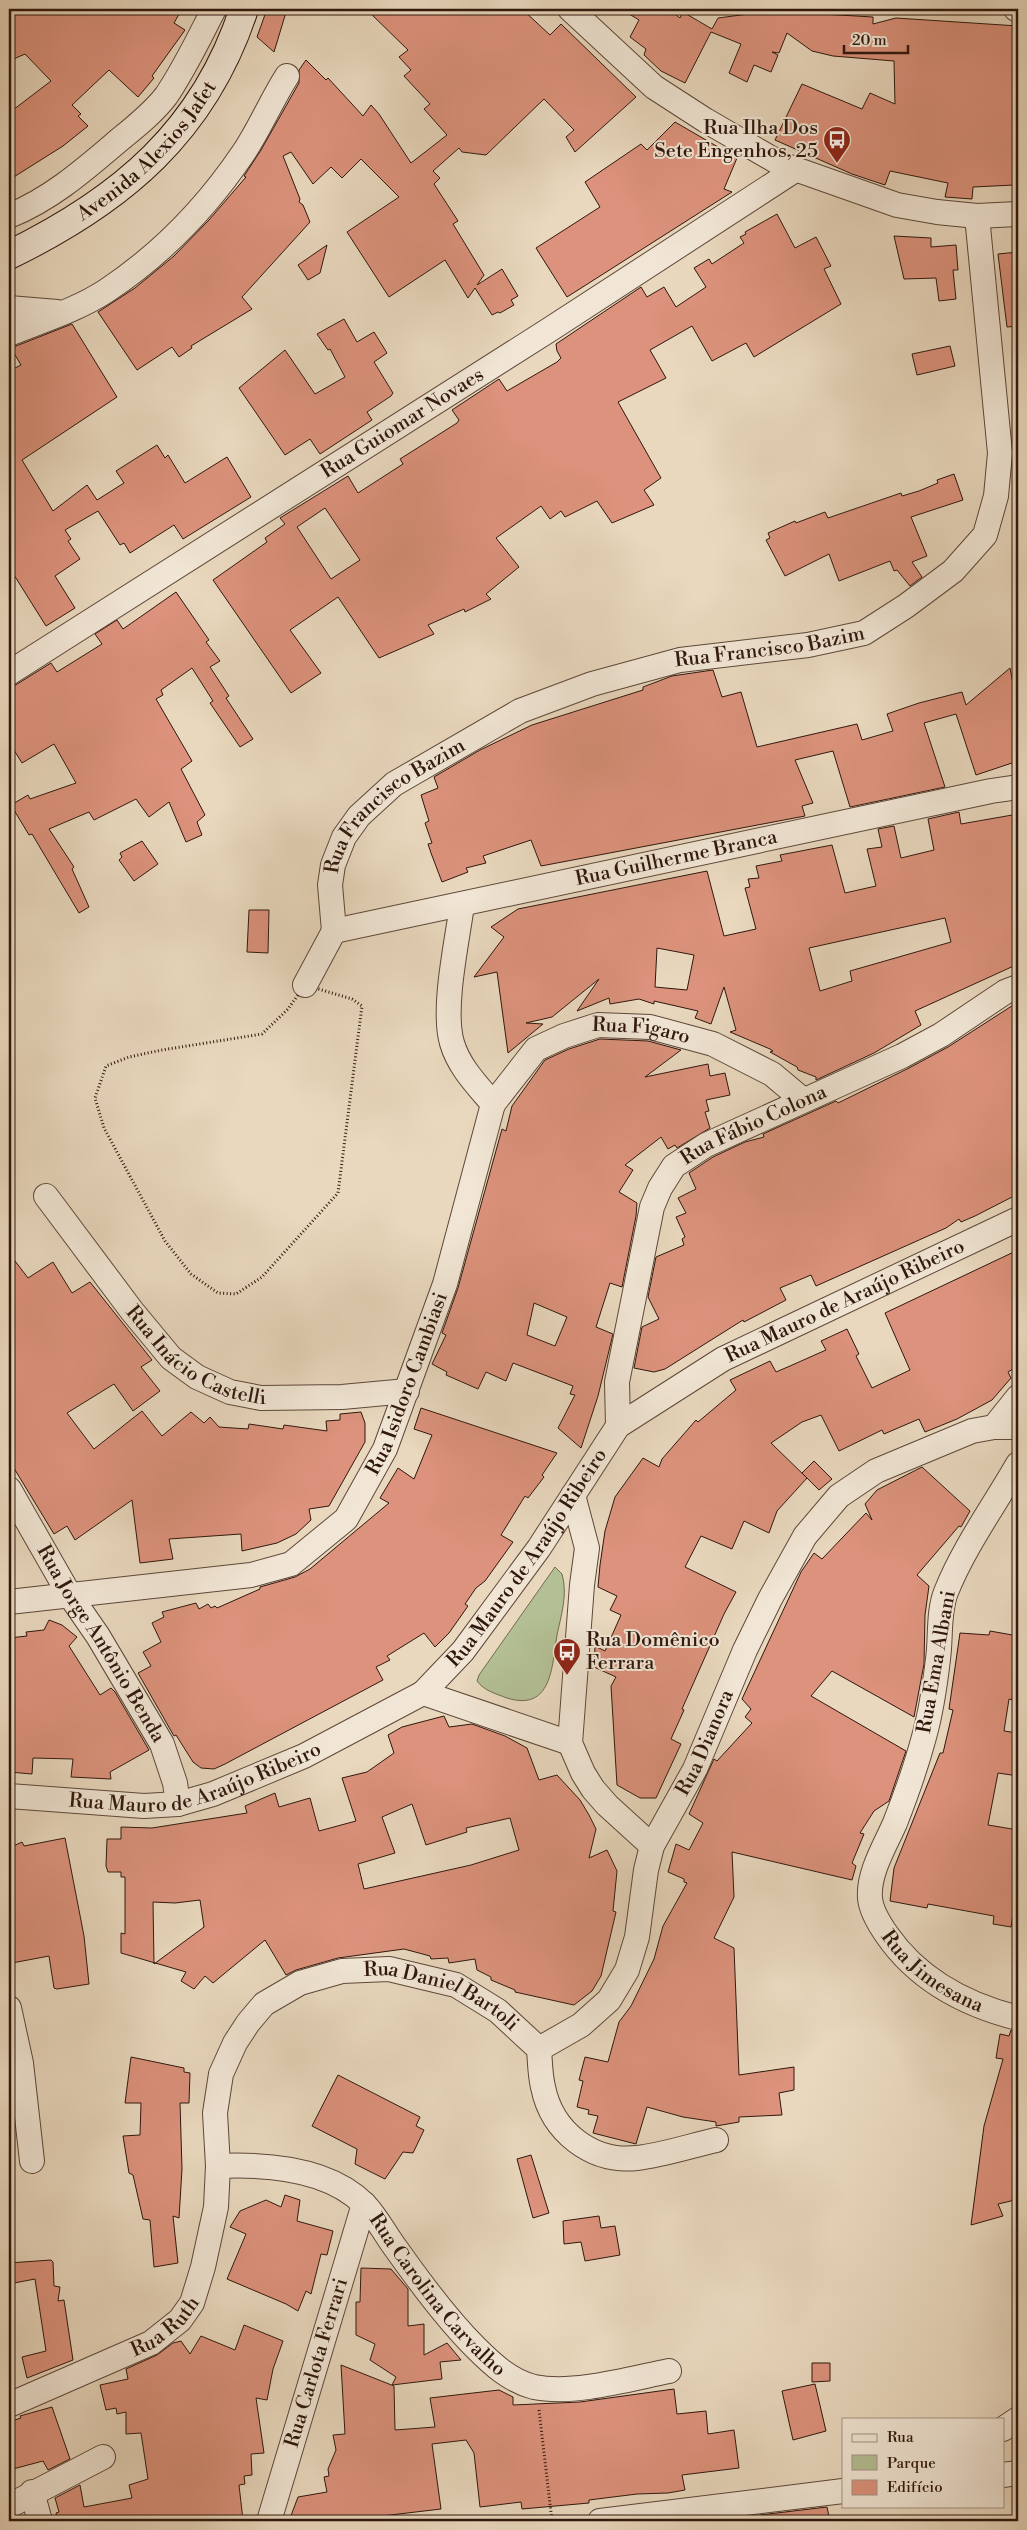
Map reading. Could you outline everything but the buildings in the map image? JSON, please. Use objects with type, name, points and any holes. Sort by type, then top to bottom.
[{"type":"main road","name":"Avenida Alexios Jafet","points":[[9,255],[79,217],[119,189],[157,157],[185,124],[212,82],[234,40],[244,9]]},
{"type":"street","name":"Avenida Alexios Jafet","points":[[9,216],[31,208],[60,190],[147,116],[165,97],[188,60],[214,9]]},
{"type":"street","points":[[570,9],[654,87],[705,120],[795,170],[898,205],[937,212],[978,216],[1018,214]]},
{"type":"street","points":[[9,334],[63,312],[105,291],[149,259],[203,208],[245,150],[268,106],[287,76]]},
{"type":"street","name":"Rua Guiomar Novaes","points":[[9,673],[541,335],[795,170]]},
{"type":"street","name":"Rua Francisco Bazim","points":[[334,931],[330,885],[333,865],[344,837],[359,816],[394,784],[464,742],[520,711],[592,684],[680,660],[808,645],[864,633],[906,606],[953,571],[985,535],[996,496],[1000,454],[978,216]]},
{"type":"street","points":[[9,308],[63,312]]},
{"type":"street","name":"Rua Guilherme Branca","points":[[334,931],[991,791],[1018,787]]},
{"type":"street","points":[[462,905],[449,1017],[452,1043],[465,1071],[493,1104]]},
{"type":"street","points":[[305,985],[334,931]]},
{"type":"street","name":"Rua Fábio Colona","points":[[618,1426],[617,1382],[652,1207],[660,1188],[674,1166],[706,1145],[902,1056],[941,1035],[1005,992],[1018,987]]},
{"type":"street","name":"Rua Figaro","points":[[493,1104],[536,1049],[564,1036],[598,1025],[650,1027],[713,1044],[772,1074],[803,1100]]},
{"type":"street","name":"Rua Isidoro Cambiasi","points":[[9,1602],[251,1575],[291,1564],[346,1519],[385,1449],[445,1284],[493,1104]]},
{"type":"street","name":"Rua Inácio Castelli","points":[[46,1196],[132,1311],[171,1358],[197,1377],[230,1392],[261,1398],[342,1397],[407,1391]]},
{"type":"street","name":"Rua Mauro de Araújo Ribeiro","points":[[9,1796],[144,1806],[178,1804],[213,1794],[304,1756],[424,1693],[463,1651],[538,1548],[618,1426],[723,1359],[1018,1220]]},
{"type":"street","points":[[994,1427],[1018,1397]]},
{"type":"street","points":[[994,1427],[1018,1426]]},
{"type":"street","name":"Rua Dianora","points":[[539,2049],[581,2025],[609,2000],[627,1970],[637,1937],[646,1870],[652,1846],[695,1768],[745,1650],[770,1599],[805,1536],[839,1496],[876,1471],[950,1439],[994,1427]]},
{"type":"street","name":"Rua Ema Albani","points":[[870,1899],[872,1881],[879,1859],[912,1778],[924,1736],[938,1659],[945,1594],[957,1568],[1018,1464]]},
{"type":"street","name":"Rua Jorge Antônio Benda","points":[[9,1489],[69,1594],[98,1636],[162,1744],[174,1783],[178,1804]]},
{"type":"street","points":[[573,1495],[587,1548],[582,1585],[570,1743],[583,1773],[593,1789],[606,1805],[652,1846]]},
{"type":"street","points":[[424,1693],[570,1743]]},
{"type":"street","name":"Rua Jimesana","points":[[870,1899],[879,1923],[914,1966],[940,1987],[965,2001],[989,2011],[1018,2018]]},
{"type":"street","name":"Rua Daniel Bartoli","points":[[218,2166],[215,2113],[221,2074],[248,2023],[264,2004],[300,1983],[342,1971],[389,1969],[418,1974],[456,1986],[498,2011],[539,2049],[543,2088],[553,2116],[574,2142],[601,2156],[637,2158],[716,2140]]},
{"type":"street","points":[[9,2008],[21,2063],[32,2161]]},
{"type":"street","name":"Rua Carolina Carvalho","points":[[218,2166],[249,2165],[278,2167],[311,2174],[336,2185],[364,2204],[453,2326],[495,2366],[520,2383],[536,2387],[575,2388],[669,2371]]},
{"type":"street","name":"Rua Ruth","points":[[9,2405],[151,2343],[180,2320],[192,2303],[203,2267],[216,2207],[218,2166]]},
{"type":"street","name":"Rua Carlota Ferrari","points":[[269,2521],[364,2204]]},
{"type":"street","points":[[1004,2429],[1018,2419]]},
{"type":"street","points":[[9,2506],[32,2492],[103,2458]]},
{"type":"street","points":[[1004,2475],[1018,2473]]},
{"type":"street","points":[[600,2521],[842,2491]]},
{"type":"street","points":[[32,2492],[40,2521]]},
{"type":"path","points":[[305,985],[352,999],[362,1006],[338,1193],[262,1277],[236,1294],[218,1293],[191,1274],[165,1242],[104,1128],[95,1098],[106,1066],[129,1057],[162,1050],[262,1034],[288,1010],[305,985]]},
{"type":"path","points":[[536,2387],[552,2521]]},
{"type":"green space","points":[[555,1567],[562,1574],[564,1597],[551,1672],[547,1683],[541,1692],[533,1698],[522,1701],[507,1698],[487,1690],[477,1681],[479,1675]]},
{"type":"place","name":"Rua Ilha Dos Sete Engenhos, 25","points":[[837,164]]},
{"type":"place","name":"Rua Domênico Ferrara","points":[[567,1676]]}]
